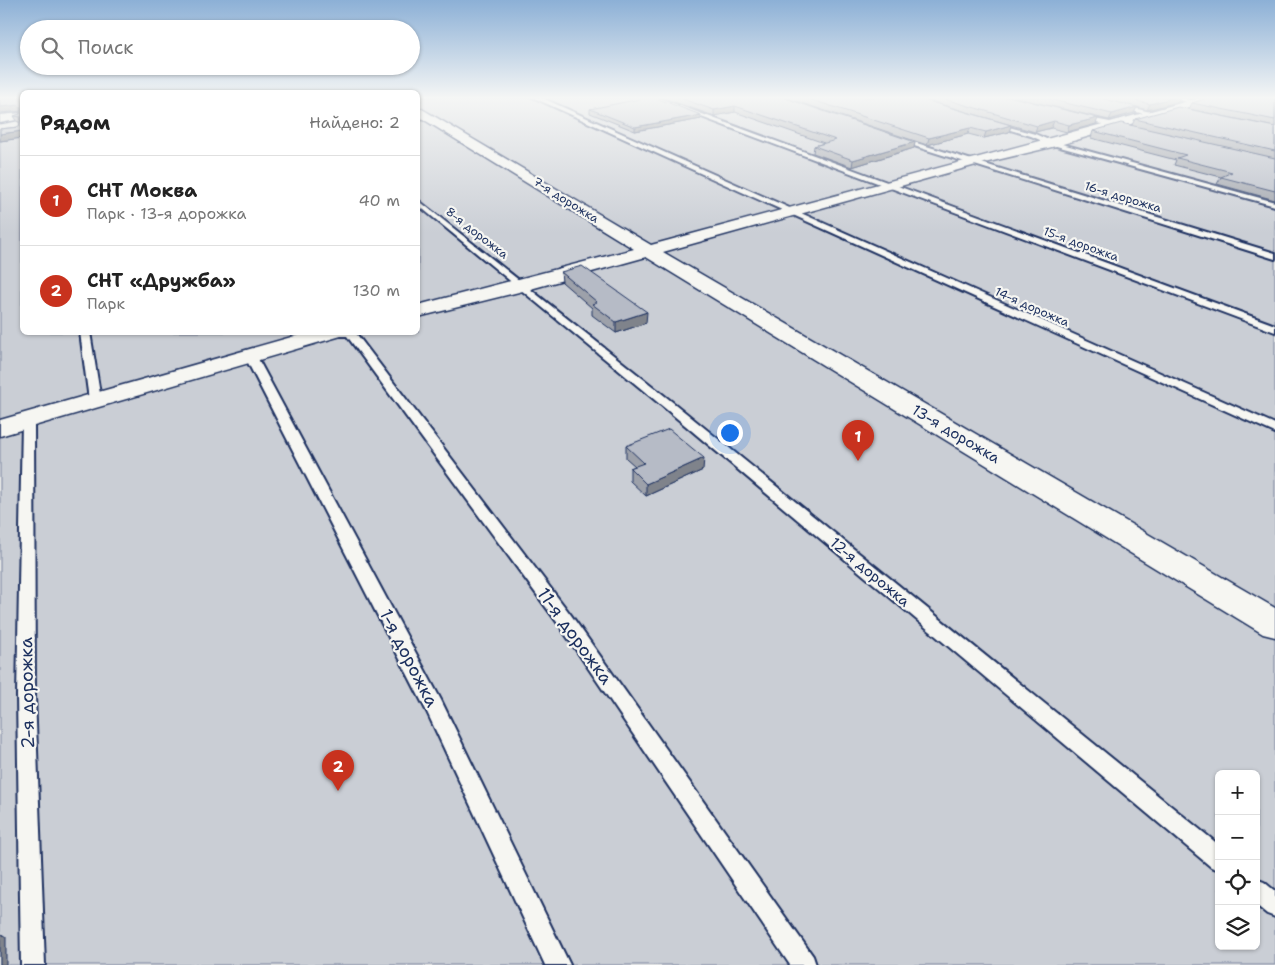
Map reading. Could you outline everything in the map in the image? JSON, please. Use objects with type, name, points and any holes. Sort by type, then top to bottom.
[{"type":"street","name":"7-я дорожка","points":[[471,142],[643,247]]},
{"type":"street","points":[[420,311],[520,286],[643,247],[968,161],[1050,142]]},
{"type":"street","name":"13-я дорожка","points":[[643,247],[1275,624]]},
{"type":"street","points":[[0,428],[321,335]]},
{"type":"lane","name":"14-я дорожка","points":[[632,142],[1275,429]]},
{"type":"lane","name":"15-я дорожка","points":[[769,142],[1275,329]]},
{"type":"lane","points":[[905,142],[968,161]]},
{"type":"lane","points":[[1050,142],[1275,204]]},
{"type":"lane","name":"16-я дорожка","points":[[968,161],[1275,256]]},
{"type":"lane","name":"8-я дорожка","points":[[420,204],[520,286]]},
{"type":"lane","name":"12-я дорожка","points":[[520,286],[671,407],[1215,856]]},
{"type":"lane","points":[[86,335],[95,400]]},
{"type":"lane","name":"11-я дорожка","points":[[352,335],[565,620],[804,965]]},
{"type":"lane","name":"1-я дорожка","points":[[250,356],[434,706],[558,965]]},
{"type":"lane","name":"2-я дорожка","points":[[28,421],[26,696],[34,965]]},
{"type":"lane","points":[[1260,893],[1275,906]]},
{"type":"shaded area","points":[[0,142],[20,142],[20,335],[420,335],[420,142],[1275,142],[1275,965],[0,965]]},
{"type":"building","points":[[829,142],[915,142],[853,160],[814,146]]},
{"type":"building","points":[[1136,142],[1205,142],[1275,158],[1275,191],[1221,177],[1232,172],[1177,158],[1186,155]]},
{"type":"building","points":[[1236,142],[1275,142],[1275,151]]},
{"type":"building","points":[[582,266],[647,312],[616,322],[592,304],[597,302],[561,272]]},
{"type":"building","points":[[669,429],[704,458],[646,484],[630,468],[644,463],[626,446]]},
{"type":"place","name":"СНТ Моква","points":[[858,461]]},
{"type":"place","name":"СНТ «Дружба»","points":[[338,791]]}]
